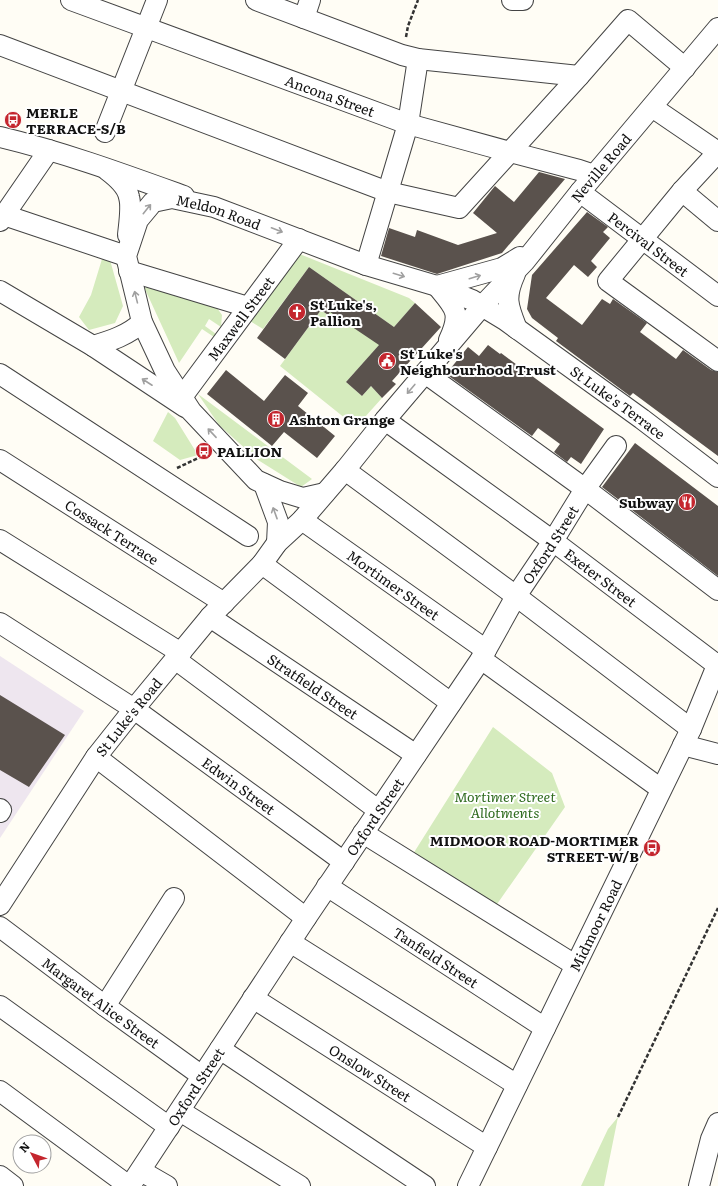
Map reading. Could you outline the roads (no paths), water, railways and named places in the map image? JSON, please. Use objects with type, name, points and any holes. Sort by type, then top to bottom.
[{"type":"street","name":"Ancona Street","points":[[70,0],[408,124],[594,175]]},
{"type":"street","points":[[105,132],[158,0]]},
{"type":"street","points":[[256,0],[307,9],[410,57],[579,76]]},
{"type":"street","points":[[512,0],[523,0]]},
{"type":"street","points":[[0,45],[388,192],[460,208],[628,20],[685,68]]},
{"type":"street","name":"Neville Road","points":[[482,306],[517,270],[594,175],[717,30]]},
{"type":"street","points":[[366,265],[408,124],[410,57]]},
{"type":"street","points":[[652,107],[718,152],[682,191],[608,281],[718,361]]},
{"type":"street","points":[[0,137],[49,150],[105,168],[214,206]]},
{"type":"street","points":[[49,150],[2,218],[248,307]]},
{"type":"street","points":[[105,168],[119,180],[129,196],[130,215],[128,264],[142,322],[165,371],[186,404],[256,480],[280,491],[303,498],[325,493]]},
{"type":"street","points":[[682,191],[718,221]]},
{"type":"street","name":"Percival Street","points":[[580,192],[718,296]]},
{"type":"street","name":"Meldon Road","points":[[128,264],[138,220],[153,202],[172,198],[214,206],[366,265],[437,286],[458,294],[482,306],[518,329]]},
{"type":"street","name":"Maxwell Street","points":[[186,404],[248,307],[299,239]]},
{"type":"street","points":[[445,350],[456,325],[457,317],[456,311],[437,286],[502,268],[541,241]]},
{"type":"street","points":[[517,270],[509,287],[508,295],[509,305],[518,329]]},
{"type":"street","points":[[0,291],[93,346],[186,404]]},
{"type":"street","name":"St Luke's Road","points":[[0,905],[96,758],[134,709],[210,617],[262,564],[277,543],[302,520],[482,306]]},
{"type":"street","points":[[93,346],[110,341],[135,330],[142,322]]},
{"type":"street","points":[[445,350],[480,326],[488,324],[518,329]]},
{"type":"street","name":"St Luke's Terrace","points":[[518,329],[718,477]]},
{"type":"street","points":[[425,373],[585,489],[718,590]]},
{"type":"street","points":[[0,374],[248,536]]},
{"type":"street","name":"Exeter Street","points":[[385,420],[553,541],[718,664]]},
{"type":"street","name":"Oxford Street","points":[[133,1181],[327,886],[484,654],[516,596],[553,541],[585,489],[616,446]]},
{"type":"street","name":"Cossack Terrace","points":[[0,460],[224,602]]},
{"type":"street","points":[[345,470],[516,596],[687,737],[718,754]]},
{"type":"street","points":[[264,484],[278,522],[277,543]]},
{"type":"street","name":"Mortimer Street","points":[[302,520],[484,654],[661,789]]},
{"type":"street","points":[[0,540],[178,656],[378,810]]},
{"type":"street","points":[[262,564],[451,703]]},
{"type":"street","name":"Stratfield Street","points":[[210,617],[416,755]]},
{"type":"street","name":"Edwin Street","points":[[0,623],[134,709],[344,862]]},
{"type":"street","name":"Midmoor Road","points":[[468,1186],[687,737],[718,664]]},
{"type":"street","points":[[96,758],[306,918]]},
{"type":"street","points":[[363,833],[575,965]]},
{"type":"street","name":"Tanfield Street","points":[[327,886],[545,1028]]},
{"type":"street","points":[[105,1006],[174,898]]},
{"type":"street","name":"Margaret Alice Street","points":[[0,927],[105,1006],[202,1076]]},
{"type":"street","points":[[290,942],[517,1085]]},
{"type":"street","name":"Onslow Street","points":[[253,998],[487,1147]]},
{"type":"street","points":[[0,1006],[175,1119],[300,1186]]},
{"type":"street","points":[[220,1049],[425,1186]]},
{"type":"street","points":[[0,1091],[133,1181],[167,1186]]},
{"type":"street","points":[[699,1186],[711,1139],[718,1123]]},
{"type":"street","points":[[0,1176],[13,1186]]},
{"type":"place","name":"MERLE TERRACE-S/B","points":[[13,120]]},
{"type":"place","name":"St Luke's, Pallion","points":[[297,312]]},
{"type":"place","name":"St Luke's Neighbourhood Trust","points":[[387,361]]},
{"type":"place","name":"Ashton Grange","points":[[276,419]]},
{"type":"place","name":"PALLION","points":[[204,451]]},
{"type":"place","name":"Subway","points":[[687,502]]},
{"type":"place","name":"MIDMOOR ROAD-MORTIMER STREET-W/B","points":[[652,848]]},
{"type":"park label","name":"Mortimer Street Allotments","points":[[505,804]]}]
